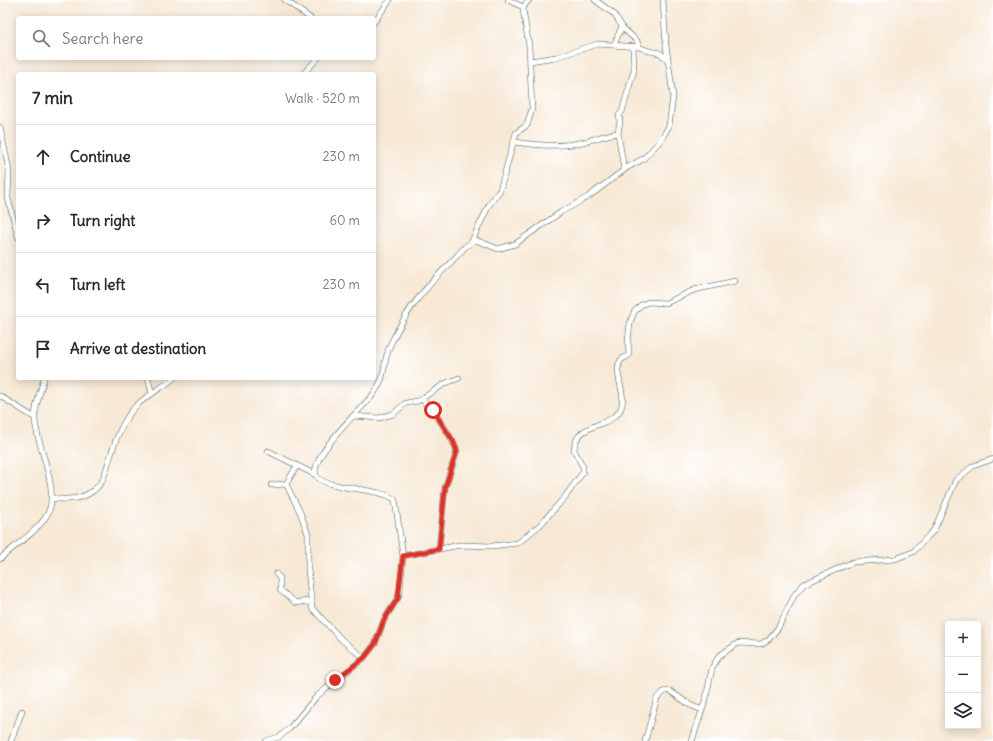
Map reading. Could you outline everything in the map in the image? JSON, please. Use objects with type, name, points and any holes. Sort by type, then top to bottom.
[{"type":"street","points":[[285,0],[307,16]]},
{"type":"street","points":[[376,19],[390,0]]},
{"type":"street","points":[[508,0],[523,7]]},
{"type":"street","points":[[316,475],[315,470],[320,459],[339,430],[379,386],[384,375],[390,345],[413,304],[472,241],[489,205],[500,190],[517,131],[529,123],[532,109],[532,92],[529,81],[530,61],[523,7],[529,0]]},
{"type":"street","points":[[595,0],[614,14],[639,46],[649,51],[660,53],[668,60]]},
{"type":"street","points":[[472,241],[478,240],[498,249],[515,244],[561,212],[588,196],[624,170],[646,157],[667,131],[673,96],[666,45],[663,0]]},
{"type":"street","points":[[614,45],[622,26]]},
{"type":"street","points":[[530,61],[556,57],[587,49],[597,44],[633,47],[639,46]]},
{"type":"street","points":[[624,170],[618,133],[620,121],[619,114],[622,112],[634,70],[633,47]]},
{"type":"street","points":[[305,72],[316,60]]},
{"type":"street","points":[[0,127],[10,170],[8,198],[16,229]]},
{"type":"street","points":[[514,142],[537,146],[577,143],[606,134],[618,133]]},
{"type":"street","points":[[403,556],[460,546],[515,544],[537,528],[565,497],[583,472],[583,467],[574,450],[578,437],[590,427],[614,417],[622,407],[623,399],[618,373],[621,361],[629,355],[628,332],[636,310],[646,303],[666,304],[694,290],[736,281]]},
{"type":"street","points":[[352,416],[372,418],[386,416],[398,411],[406,403],[422,399],[446,383],[459,378]]},
{"type":"street","points":[[0,559],[44,519],[49,510],[51,498],[47,469],[38,438],[35,418],[44,380]]},
{"type":"street","points":[[148,380],[152,394]]},
{"type":"street","points":[[51,498],[74,499],[82,497],[98,486],[122,426],[136,405],[171,380]]},
{"type":"street","points":[[0,396],[35,418]]},
{"type":"street","points":[[422,399],[435,412],[444,425],[457,451],[445,488],[439,549]]},
{"type":"street","points":[[266,741],[275,739],[283,734],[317,696],[364,658],[375,644],[384,620],[398,598],[403,556],[399,537],[397,505],[394,499],[381,493],[357,490],[322,481],[316,475],[268,451]]},
{"type":"street","points":[[692,741],[702,710],[712,668],[722,653],[738,643],[761,644],[769,639],[778,628],[795,594],[810,581],[853,562],[895,559],[913,552],[934,530],[956,480],[973,466],[993,459]]},
{"type":"street","points":[[286,484],[297,466]]},
{"type":"street","points":[[271,484],[286,484]]},
{"type":"street","points":[[286,484],[300,512],[308,534],[308,570],[312,608],[342,640],[364,658]]},
{"type":"street","points":[[276,574],[280,578],[280,590],[294,602],[303,603],[312,600]]},
{"type":"street","points":[[645,741],[657,698],[665,691],[670,691],[690,705],[702,710]]},
{"type":"street","points":[[11,741],[22,712]]},
{"type":"route","points":[[335,680],[364,658],[375,644],[384,620],[398,598],[403,556],[439,549],[445,488],[456,458],[457,451],[444,425],[438,419],[433,410]]}]
